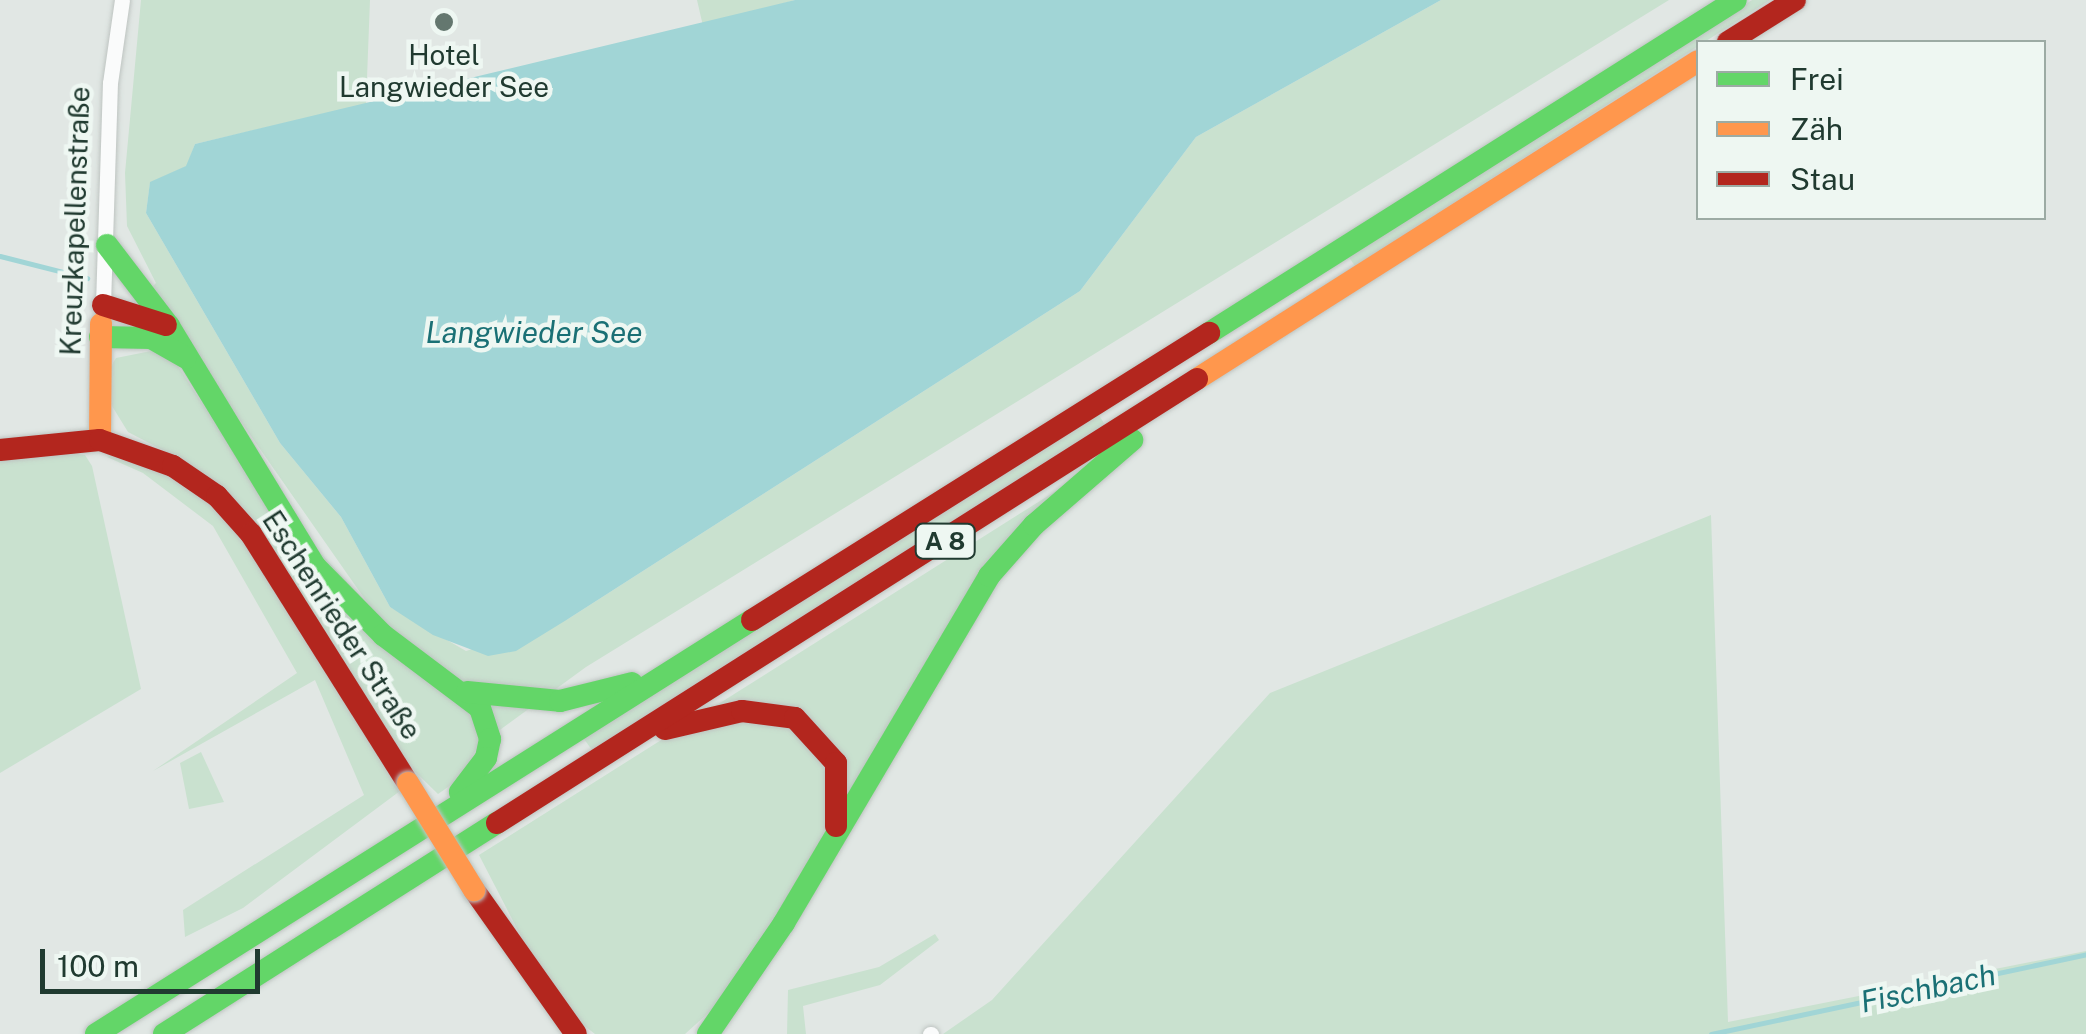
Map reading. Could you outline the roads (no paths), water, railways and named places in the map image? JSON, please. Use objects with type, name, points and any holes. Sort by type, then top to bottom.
[{"type":"main road","name":"A 8","points":[[96,1034],[444,809],[1736,0]]},
{"type":"main road","points":[[1731,40],[1795,0]]},
{"type":"main road","name":"A 8","points":[[164,1034],[1696,63]]},
{"type":"main road","points":[[107,245],[169,326],[315,566],[383,635],[467,692],[480,708],[490,739],[475,776],[444,809]]},
{"type":"main road","points":[[103,305],[169,326]]},
{"type":"main road","name":"Kreuzkapellenstraße","points":[[100,440],[103,305]]},
{"type":"main road","points":[[100,337],[151,338],[186,358]]},
{"type":"main road","points":[[708,1033],[832,838],[990,576],[1034,524],[1138,435],[1230,374],[1252,346]]},
{"type":"main road","name":"Eschenrieder Straße","points":[[0,450],[100,440],[173,466],[217,496],[252,534],[474,890],[576,1034]]},
{"type":"main road","points":[[467,692],[560,701],[659,676]]},
{"type":"main road","points":[[638,736],[742,710],[795,718],[818,736],[836,763],[841,792],[832,838]]},
{"type":"street","name":"Kreuzkapellenstraße","points":[[103,305],[110,83],[121,2]]},
{"type":"water","name":"Langwieder See","points":[[795,0],[1441,0],[1196,137],[1080,291],[568,619],[516,651],[488,656],[433,635],[390,607],[341,517],[280,443],[146,213],[150,182],[186,166],[195,144]]},
{"type":"waterway","points":[[0,256],[87,278]]},
{"type":"waterway","name":"Fischbach","points":[[1711,1034],[2086,954]]},
{"type":"place","name":"Hotel Langwieder See","points":[[444,22]]}]
